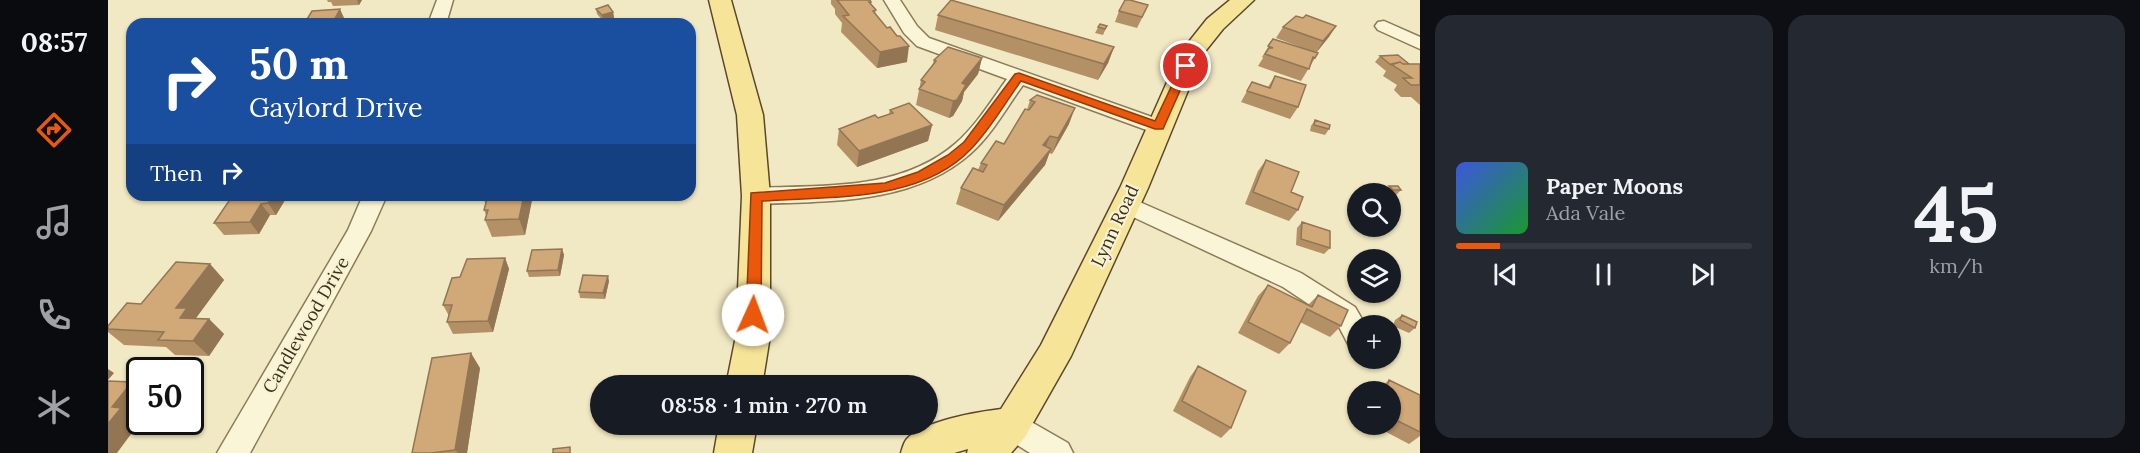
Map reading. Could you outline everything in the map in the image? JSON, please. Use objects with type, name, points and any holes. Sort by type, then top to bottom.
[{"type":"main road","points":[[720,0],[750,115],[756,196],[753,336],[746,375]]},
{"type":"main road","name":"Lynn Road","points":[[986,453],[1012,425],[1053,356],[1126,204],[1192,53],[1215,24],[1243,0]]},
{"type":"main road","points":[[920,453],[933,442],[962,432],[1012,425]]},
{"type":"street","points":[[439,18],[445,0]]},
{"type":"street","points":[[892,0],[910,29],[923,42],[1159,127]]},
{"type":"street","points":[[1384,26],[1420,44]]},
{"type":"street","points":[[756,196],[885,188],[923,175],[953,158],[968,145],[1019,76]]},
{"type":"street","name":"Candlewood Drive","points":[[233,453],[359,231],[372,201]]},
{"type":"street","points":[[1126,204],[1292,280],[1347,317]]},
{"type":"street","points":[[1012,425],[1056,453]]},
{"type":"building","points":[[837,0],[870,0],[869,2],[876,10],[873,11],[887,28],[890,27],[909,46],[880,52],[843,16],[849,15]]},
{"type":"building","points":[[951,0],[1114,47],[1104,64],[938,15]]},
{"type":"building","points":[[1125,0],[1148,5],[1142,17],[1119,11]]},
{"type":"building","points":[[608,5],[613,12],[602,15],[596,9]]},
{"type":"building","points":[[340,9],[335,18],[308,18],[312,11]]},
{"type":"building","points":[[1306,15],[1336,26],[1323,41],[1283,27],[1296,16],[1303,18]]},
{"type":"building","points":[[1100,24],[1107,26],[1105,29],[1098,27]]},
{"type":"building","points":[[1273,39],[1318,53],[1315,58],[1313,57],[1309,69],[1265,54],[1269,48],[1273,48],[1268,46]]},
{"type":"building","points":[[948,47],[982,58],[962,83],[966,85],[957,100],[953,101],[919,89],[925,82],[921,80],[936,61],[934,60]]},
{"type":"building","points":[[1398,55],[1409,64],[1400,62],[1391,65],[1380,56]]},
{"type":"building","points":[[1400,62],[1420,64],[1420,85],[1411,85],[1403,78],[1412,78],[1391,64]]},
{"type":"building","points":[[1275,76],[1306,85],[1298,107],[1247,91],[1252,82],[1270,88]]},
{"type":"building","points":[[1037,95],[1075,108],[1058,138],[1050,136],[1043,145],[1051,149],[1004,205],[961,188],[973,168],[983,172],[987,165],[981,163],[996,141],[1004,144],[1025,109],[1029,110],[1035,102],[1030,100]]},
{"type":"building","points":[[909,103],[932,125],[859,151],[839,129],[875,115],[878,118],[893,113],[890,110]]},
{"type":"building","points":[[1315,120],[1330,125],[1329,129],[1314,125]]},
{"type":"building","points":[[1266,160],[1299,172],[1291,192],[1303,197],[1298,210],[1253,192]]},
{"type":"building","points":[[229,201],[269,201],[261,204],[250,222],[214,223]]},
{"type":"building","points":[[486,201],[523,201],[519,219],[485,220],[488,210],[484,210]]},
{"type":"building","points":[[1302,222],[1330,231],[1330,248],[1301,239]]},
{"type":"building","points":[[562,249],[558,270],[527,271],[532,250]]},
{"type":"building","points":[[505,258],[488,321],[447,322],[452,305],[443,305],[452,278],[460,277],[467,259]]},
{"type":"building","points":[[176,262],[210,264],[176,308],[187,308],[180,318],[209,319],[193,341],[158,340],[164,332],[108,329],[127,303],[141,304]]},
{"type":"building","points":[[583,275],[608,276],[603,293],[579,292]]},
{"type":"building","points":[[1268,285],[1312,307],[1318,295],[1348,310],[1341,326],[1307,309],[1290,343],[1248,322]]},
{"type":"building","points":[[1402,315],[1417,322],[1415,328],[1401,321]]},
{"type":"building","points":[[471,353],[455,450],[412,453],[432,358]]},
{"type":"building","points":[[1198,366],[1246,391],[1231,428],[1182,401]]},
{"type":"building","points":[[108,381],[126,382],[126,390],[112,407],[121,408],[108,424]]},
{"type":"building","points":[[1401,386],[1420,395],[1420,432],[1401,422]]},
{"type":"building","points":[[570,447],[570,453],[553,453],[553,449]]},
{"type":"route","points":[[753,315],[756,196],[885,188],[923,175],[953,158],[968,145],[1019,76],[1159,127],[1186,66]]}]
